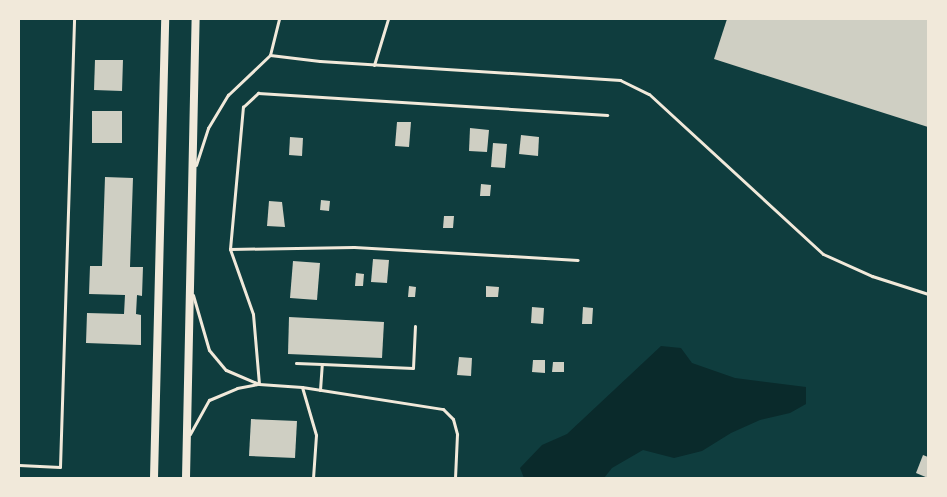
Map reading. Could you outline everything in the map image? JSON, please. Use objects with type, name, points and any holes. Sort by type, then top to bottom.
[{"type":"main road","points":[[154,478],[165,19]]},
{"type":"main road","points":[[186,478],[196,19]]},
{"type":"lane","points":[[19,465],[60,467],[74,19]]},
{"type":"lane","points":[[192,176],[208,128],[228,95],[270,55],[279,19]]},
{"type":"lane","points":[[374,65],[388,19]]},
{"type":"lane","points":[[270,55],[374,65],[620,80],[649,94],[823,254],[872,276],[928,294]]},
{"type":"lane","points":[[259,384],[253,314],[230,249],[243,107],[258,93],[607,115]]},
{"type":"lane","points":[[230,249],[354,247],[578,260]]},
{"type":"lane","points":[[190,279],[209,350],[226,370],[259,384]]},
{"type":"lane","points":[[296,363],[413,368],[415,326]]},
{"type":"lane","points":[[320,390],[322,364]]},
{"type":"lane","points":[[186,448],[192,426],[209,400],[237,388],[259,384],[302,387],[443,409],[453,419],[457,434],[455,478]]},
{"type":"lane","points":[[302,387],[316,435],[313,478]]},
{"type":"lane","points":[[246,478],[279,478]]},
{"type":"water","points":[[661,346],[681,348],[692,363],[735,378],[806,387],[806,404],[790,413],[760,420],[731,433],[702,451],[674,458],[643,450],[612,468],[604,478],[524,478],[520,468],[542,445],[567,434]]},
{"type":"building","points":[[727,19],[928,19],[928,127],[714,59]]},
{"type":"building","points":[[95,60],[123,60],[122,91],[94,90]]},
{"type":"building","points":[[92,111],[122,111],[122,143],[92,143]]},
{"type":"building","points":[[397,122],[411,122],[409,147],[395,146]]},
{"type":"building","points":[[470,128],[489,130],[487,152],[469,151]]},
{"type":"building","points":[[521,135],[539,137],[538,156],[519,154]]},
{"type":"building","points":[[290,137],[303,138],[302,156],[289,155]]},
{"type":"building","points":[[493,143],[507,144],[505,168],[491,167]]},
{"type":"building","points":[[105,177],[133,178],[130,267],[143,267],[142,296],[137,295],[136,314],[141,315],[141,345],[86,343],[87,313],[124,314],[125,295],[89,294],[90,266],[102,266]]},
{"type":"building","points":[[481,184],[491,185],[490,196],[480,196]]},
{"type":"building","points":[[321,200],[330,201],[329,211],[320,210]]},
{"type":"building","points":[[269,201],[282,202],[285,227],[267,226]]},
{"type":"building","points":[[444,216],[454,216],[453,228],[443,228]]},
{"type":"building","points":[[373,259],[389,260],[387,283],[371,282]]},
{"type":"building","points":[[293,261],[320,263],[317,300],[290,298]]},
{"type":"building","points":[[356,273],[364,274],[363,286],[355,286]]},
{"type":"building","points":[[409,286],[416,287],[415,297],[408,297]]},
{"type":"building","points":[[486,286],[499,287],[498,297],[486,297]]},
{"type":"building","points":[[532,307],[544,308],[543,324],[531,323]]},
{"type":"building","points":[[583,307],[593,308],[592,324],[582,324]]},
{"type":"building","points":[[289,317],[384,322],[382,358],[288,354]]},
{"type":"building","points":[[459,357],[472,358],[471,376],[457,375]]},
{"type":"building","points":[[533,360],[545,360],[545,373],[532,372]]},
{"type":"building","points":[[553,362],[564,362],[564,372],[552,372]]},
{"type":"building","points":[[251,419],[297,421],[295,458],[249,456]]},
{"type":"building","points":[[923,455],[928,457],[928,478],[916,473]]}]
